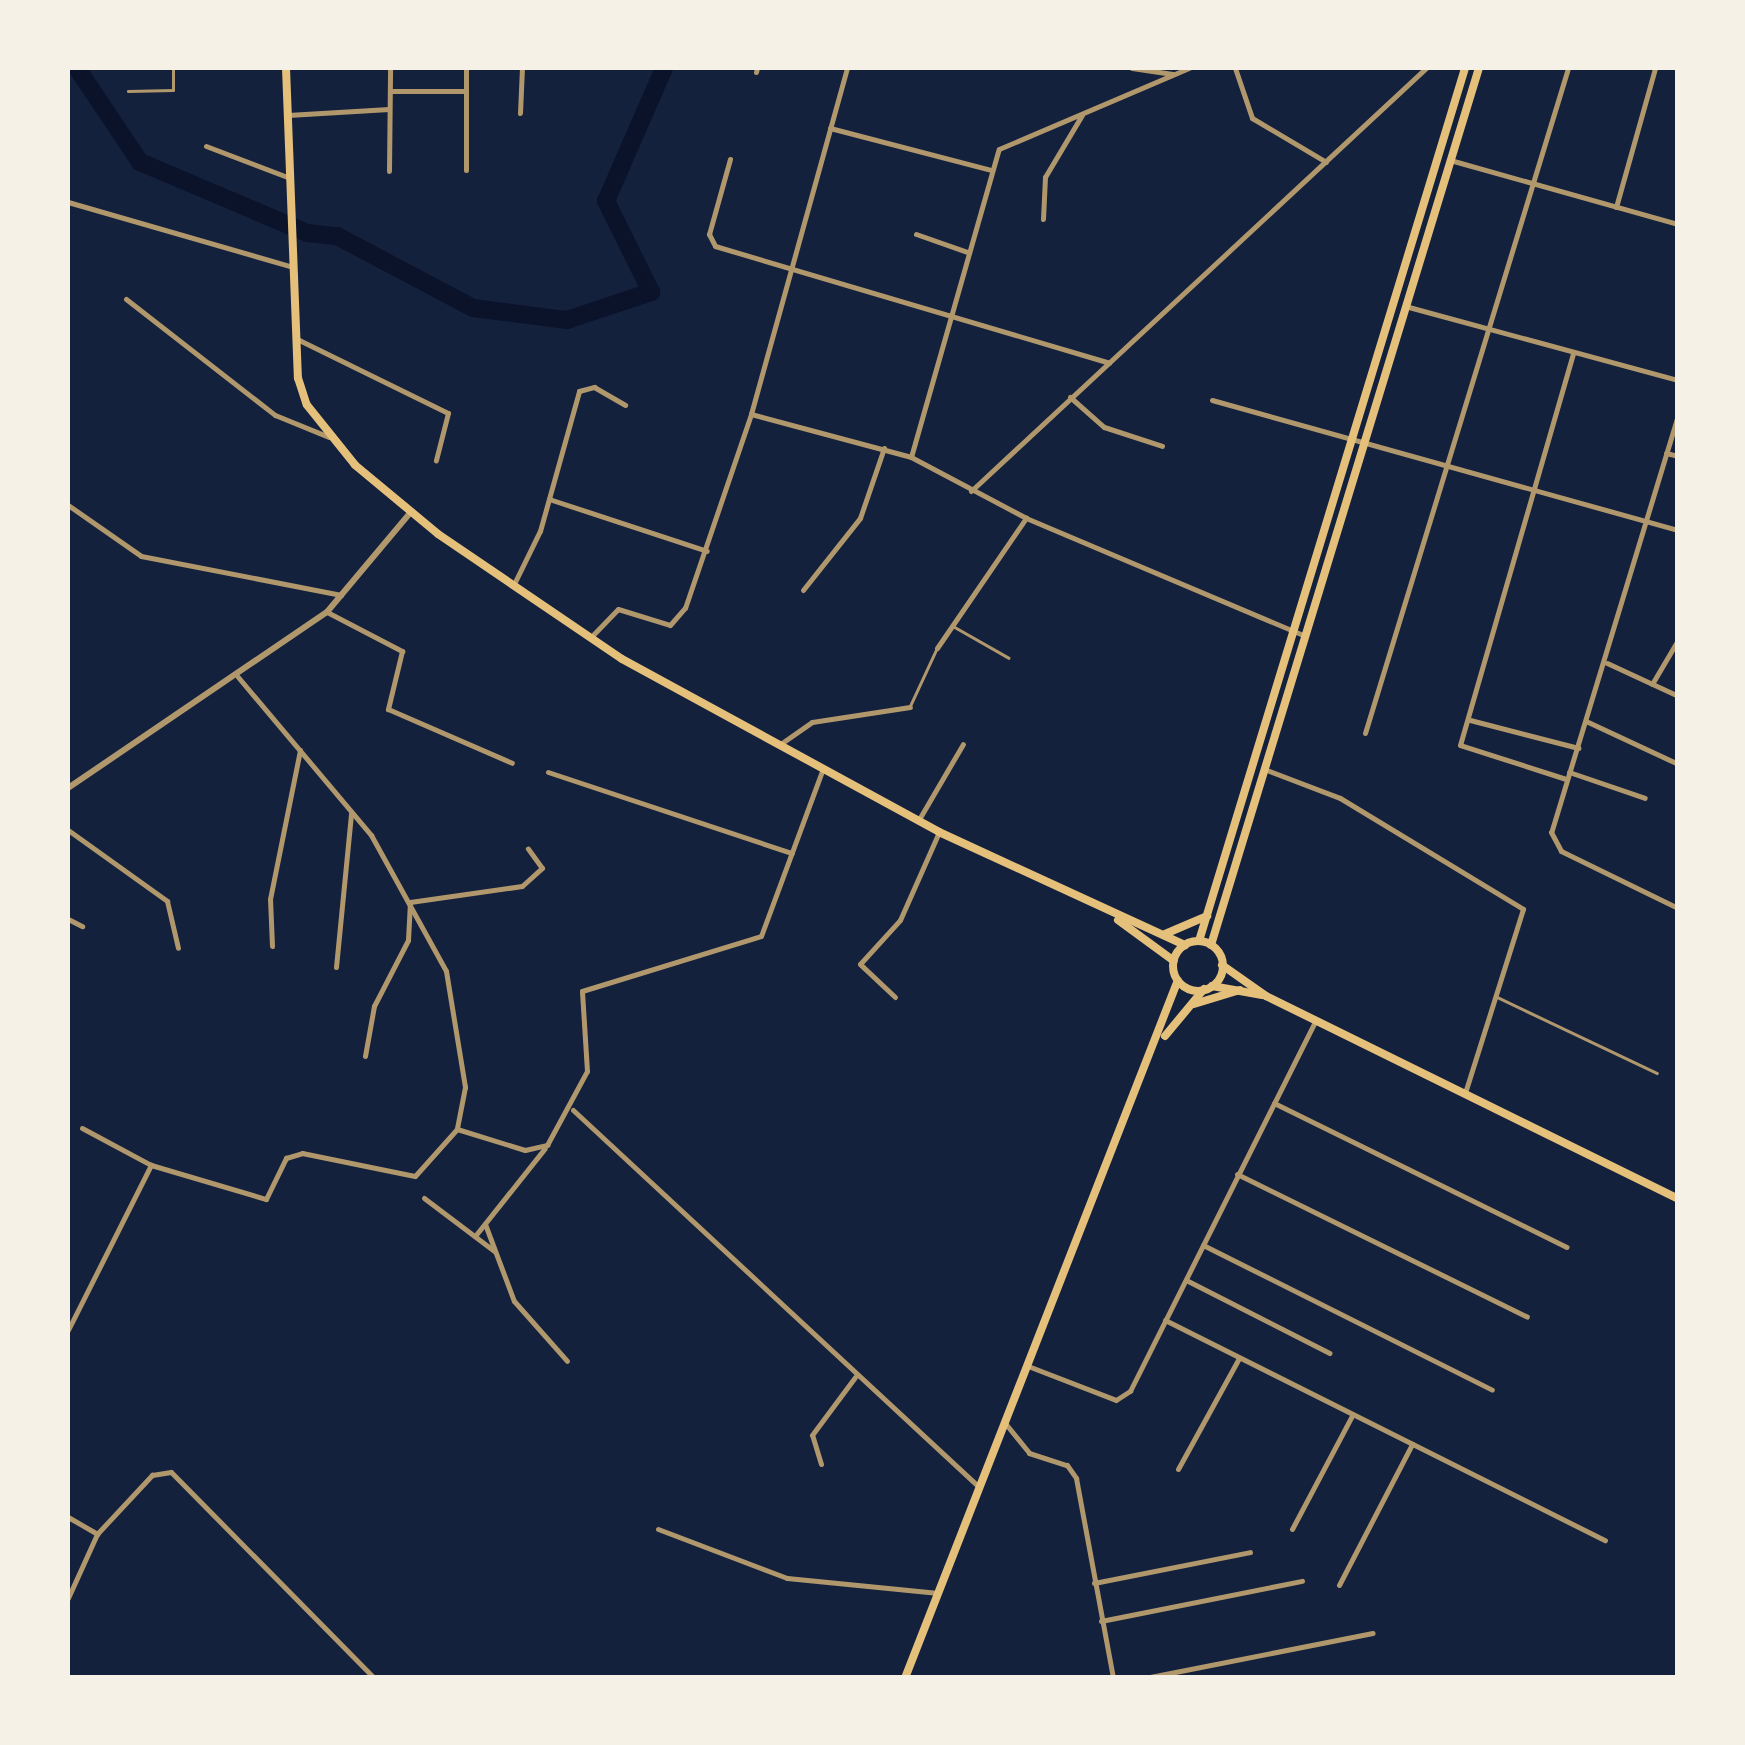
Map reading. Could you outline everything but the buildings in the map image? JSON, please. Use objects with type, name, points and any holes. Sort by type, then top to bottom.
[{"type":"main road","points":[[286,68],[294,338],[302,392],[329,437],[410,512],[590,638],[918,822],[1184,945],[1199,941],[1211,945],[1222,965],[1266,996]]},
{"type":"main road","points":[[1199,941],[1465,68]]},
{"type":"main road","points":[[1211,945],[1479,68]]},
{"type":"main road","points":[[906,1678],[1027,1366],[1160,1043],[1178,980],[1174,961],[1106,912]]},
{"type":"main road","points":[[1163,934],[1207,916]]},
{"type":"main road","points":[[1174,961],[1184,945]]},
{"type":"main road","points":[[1160,1043],[1222,965]]},
{"type":"main road","points":[[1178,980],[1266,996],[1678,1199]]},
{"type":"main road","points":[[1186,1008],[1240,990]]},
{"type":"street","points":[[389,170],[390,68]]},
{"type":"street","points":[[466,68],[466,170]]},
{"type":"street","points":[[520,113],[522,68]]},
{"type":"street","points":[[590,638],[618,609],[674,623],[707,552],[751,414],[847,68]]},
{"type":"street","points":[[1132,68],[1176,74]]},
{"type":"street","points":[[911,458],[990,170],[1006,142],[1082,115],[1190,68]]},
{"type":"street","points":[[1235,68],[1252,118],[1326,162]]},
{"type":"street","points":[[971,492],[1426,68]]},
{"type":"street","points":[[1365,733],[1493,332],[1568,68]]},
{"type":"street","points":[[1616,207],[1655,68]]},
{"type":"street","points":[[390,91],[466,91]]},
{"type":"street","points":[[286,115],[390,108]]},
{"type":"street","points":[[1043,220],[1045,176],[1082,115]]},
{"type":"street","points":[[830,128],[990,170]]},
{"type":"street","points":[[206,146],[288,177]]},
{"type":"street","points":[[730,159],[710,240],[789,272],[1109,363]]},
{"type":"street","points":[[1450,160],[1678,224]]},
{"type":"street","points":[[68,202],[290,262]]},
{"type":"street","points":[[916,234],[967,252]]},
{"type":"street","points":[[126,299],[276,415],[329,437]]},
{"type":"street","points":[[1405,306],[1678,380]]},
{"type":"street","points":[[294,338],[448,413],[436,460]]},
{"type":"street","points":[[1573,354],[1460,746],[1645,798]]},
{"type":"street","points":[[513,586],[550,499],[579,390],[594,387],[624,405]]},
{"type":"street","points":[[1070,397],[1104,427],[1162,446]]},
{"type":"street","points":[[1212,400],[1351,442],[1678,530]]},
{"type":"street","points":[[751,414],[911,458],[1026,518],[1306,636]]},
{"type":"street","points":[[1678,416],[1607,663],[1567,775],[1555,846],[1678,908]]},
{"type":"street","points":[[803,590],[860,518],[884,448]]},
{"type":"street","points":[[1666,453],[1678,456]]},
{"type":"street","points":[[550,499],[707,552]]},
{"type":"street","points":[[68,505],[140,556],[344,595]]},
{"type":"street","points":[[68,788],[238,677],[327,612],[410,512]]},
{"type":"street","points":[[937,648],[1026,518]]},
{"type":"street","points":[[327,612],[402,651],[388,709],[512,762]]},
{"type":"street","points":[[1652,684],[1678,640]]},
{"type":"street","points":[[1607,663],[1678,696]]},
{"type":"street","points":[[238,677],[351,810],[410,902],[456,998],[465,1087],[453,1112],[457,1129]]},
{"type":"street","points":[[779,746],[812,722],[910,707]]},
{"type":"street","points":[[1468,720],[1578,748]]},
{"type":"street","points":[[1588,722],[1678,764]]},
{"type":"street","points":[[918,822],[963,744]]},
{"type":"street","points":[[272,946],[272,888],[300,750]]},
{"type":"street","points":[[1264,769],[1340,798],[1519,903],[1524,921],[1465,1094]]},
{"type":"street","points":[[475,1236],[572,1110],[587,1071],[582,991],[761,936],[822,771]]},
{"type":"street","points":[[548,772],[792,853]]},
{"type":"street","points":[[336,967],[351,810]]},
{"type":"street","points":[[68,830],[167,901],[178,948]]},
{"type":"street","points":[[895,997],[860,964],[909,905],[939,832]]},
{"type":"street","points":[[410,902],[483,898],[532,882],[541,861],[528,848]]},
{"type":"street","points":[[365,1056],[374,1006],[408,940],[410,902]]},
{"type":"street","points":[[68,919],[82,926]]},
{"type":"street","points":[[1027,1366],[1121,1398],[1166,1320],[1316,1018]]},
{"type":"street","points":[[1274,1103],[1567,1247]]},
{"type":"street","points":[[572,1110],[855,1377],[980,1488]]},
{"type":"street","points":[[82,1128],[151,1165],[266,1200],[292,1155],[416,1176],[457,1129]]},
{"type":"street","points":[[457,1129],[526,1150],[546,1145]]},
{"type":"street","points":[[68,1330],[151,1165]]},
{"type":"street","points":[[1238,1174],[1526,1317]]},
{"type":"street","points":[[424,1198],[495,1252]]},
{"type":"street","points":[[484,1224],[514,1301],[567,1360]]},
{"type":"street","points":[[1202,1245],[1492,1390]]},
{"type":"street","points":[[1186,1280],[1329,1353]]},
{"type":"street","points":[[1166,1320],[1605,1540]]},
{"type":"street","points":[[1178,1469],[1239,1357]]},
{"type":"street","points":[[821,1464],[812,1435],[855,1377]]},
{"type":"street","points":[[1292,1529],[1353,1414]]},
{"type":"street","points":[[1005,1423],[1029,1453],[1072,1470],[1113,1678]]},
{"type":"street","points":[[1339,1585],[1412,1444]]},
{"type":"street","points":[[68,1598],[97,1534],[152,1475],[171,1472],[374,1678]]},
{"type":"street","points":[[68,1517],[97,1534]]},
{"type":"street","points":[[658,1529],[787,1578],[938,1593]]},
{"type":"street","points":[[1094,1583],[1250,1552]]},
{"type":"street","points":[[1101,1621],[1302,1580]]},
{"type":"street","points":[[1145,1678],[1374,1633]]},
{"type":"lane","points":[[128,90],[173,90],[172,68]]},
{"type":"lane","points":[[952,626],[1009,658]]},
{"type":"lane","points":[[910,707],[937,648]]},
{"type":"lane","points":[[1496,997],[1657,1072]]},
{"type":"waterway","points":[[77,68],[140,162],[307,233],[337,236],[473,308],[567,320],[651,292],[606,201],[664,68]]}]
